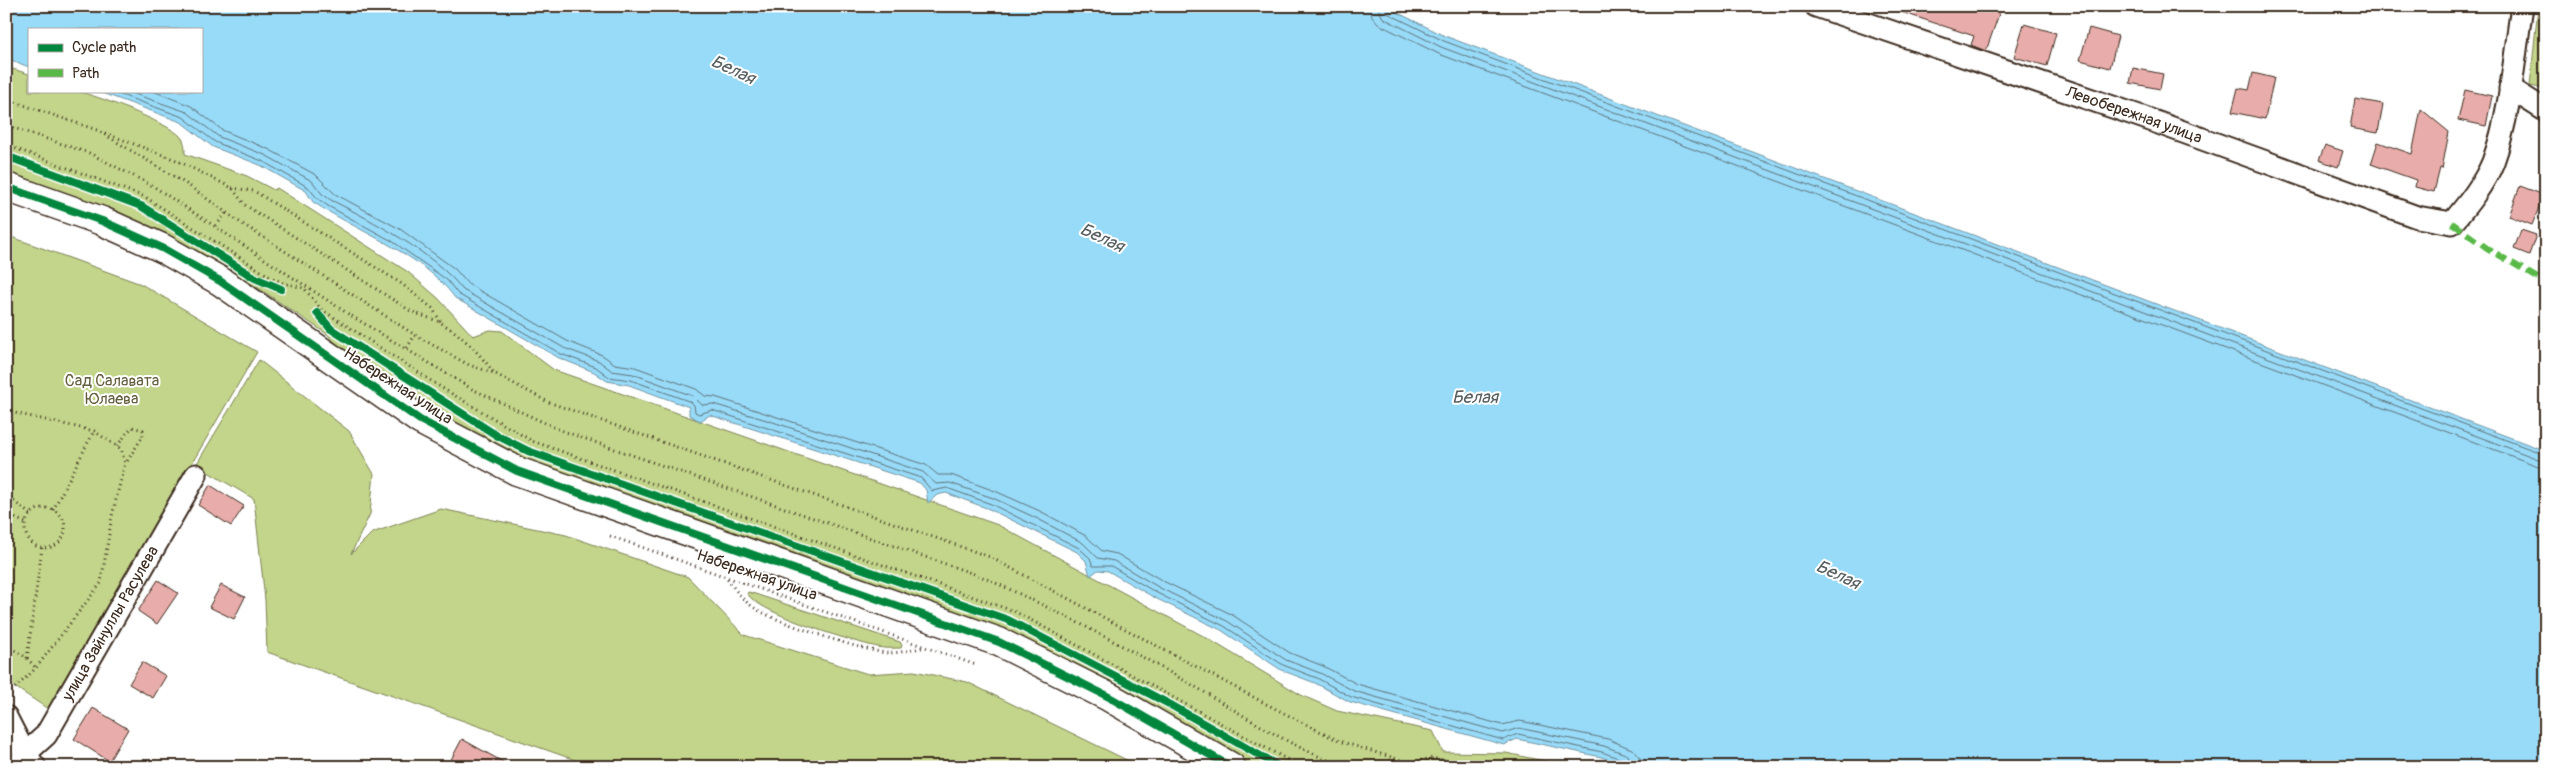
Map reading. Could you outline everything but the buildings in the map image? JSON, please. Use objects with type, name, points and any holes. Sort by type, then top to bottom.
[{"type":"street","name":"Левобережная улица","points":[[1816,6],[2133,113],[2417,217],[2452,223],[2472,199],[2492,163],[2506,117],[2510,88]]},
{"type":"street","points":[[2522,6],[2510,88],[2546,111]]},
{"type":"street","name":"Набережная улица","points":[[6,187],[102,221],[162,248],[220,281],[420,420],[517,471],[998,642],[1109,697],[1231,767]]},
{"type":"street","name":"Набережная улица","points":[[6,204],[94,236],[155,263],[263,332],[413,436],[477,470],[539,497],[992,659],[1096,710],[1198,767]]},
{"type":"street","name":"улица Зайнуллы Расулева","points":[[26,763],[46,735],[196,475]]},
{"type":"street","points":[[6,717],[26,763]]},
{"type":"path","points":[[6,99],[97,130],[176,160],[232,188],[254,190],[402,284],[425,302],[442,323],[479,353],[494,373]]},
{"type":"path","points":[[6,120],[14,128]]},
{"type":"path","points":[[6,128],[14,128],[89,153],[153,186],[216,226],[305,287],[472,389],[560,430],[980,576],[1025,595],[1186,681],[1262,725],[1344,767]]},
{"type":"path","points":[[97,130],[188,185],[226,213],[415,335],[469,365],[494,373],[548,402],[990,557],[1339,741],[1410,763],[1416,767]]},
{"type":"path","points":[[6,145],[145,197],[269,276],[283,283],[305,287],[328,314],[442,388],[532,442],[1016,612],[1301,767]]},
{"type":"path","points":[[34,165],[111,194]]},
{"type":"path","points":[[232,188],[245,205],[410,310],[424,318],[442,323]]},
{"type":"path","points":[[216,226],[226,213]]},
{"type":"path","points":[[255,278],[281,289]]},
{"type":"path","points":[[317,313],[326,324]]},
{"type":"path","points":[[407,348],[415,335]]},
{"type":"path","points":[[6,411],[94,431],[121,449],[125,463]]},
{"type":"path","points":[[10,694],[36,668],[101,583],[112,516],[125,463],[143,436],[143,430],[132,426],[117,446]]},
{"type":"path","points":[[53,510],[94,431]]},
{"type":"path","points":[[6,494],[31,515]]},
{"type":"path","points":[[44,508],[53,510],[61,515],[65,531],[59,543],[53,547],[42,548],[28,539],[26,523],[31,515],[44,508]]},
{"type":"path","points":[[6,514],[26,523]]},
{"type":"path","points":[[610,536],[727,579],[976,665]]},
{"type":"path","points":[[27,658],[42,548]]},
{"type":"path","points":[[727,579],[740,596],[762,613],[815,632],[886,653],[903,653],[925,647]]},
{"type":"path","points":[[6,646],[27,658],[36,668]]},
{"type":"path","points":[[1063,648],[1193,719]]},
{"type":"path","points":[[1410,763],[1432,758],[1479,767]]},
{"type":"path","points":[[1501,767],[1506,763],[1530,767]]},
{"type":"green space","points":[[2538,6],[2546,6],[2546,89],[2530,86]]},
{"type":"green space","points":[[6,67],[28,74],[28,92],[80,92],[113,103],[162,124],[173,131],[183,140],[185,154],[247,176],[274,190],[277,188],[408,272],[438,298],[473,336],[490,330],[502,331],[554,370],[998,525],[1205,637],[1301,695],[1337,711],[1433,731],[1443,752],[1506,753],[1573,767],[1251,767],[1162,715],[489,446],[359,368],[327,334],[252,284],[6,176]]},
{"type":"green space","name":"Сад Салавата Юлаева","points":[[6,235],[141,284],[257,352],[48,709],[6,681]]},
{"type":"green space","points":[[259,360],[349,431],[374,474],[370,514],[351,554],[372,533],[441,509],[566,535],[688,577],[744,635],[868,674],[914,671],[967,682],[1141,767],[595,767],[267,652],[265,600],[254,499],[196,465]]},
{"type":"green space","points":[[749,592],[900,642],[901,648],[883,648],[807,626],[786,618],[754,601],[747,593]]},
{"type":"water","name":"Белая","points":[[6,6],[1384,6],[1445,36],[2546,451],[2546,767],[1630,767],[1601,757],[1517,739],[1504,745],[1350,702],[1315,683],[1281,670],[1221,630],[1155,598],[1108,571],[1098,570],[1090,576],[1086,561],[1077,552],[989,509],[946,493],[937,495],[928,503],[926,490],[920,483],[710,415],[700,421],[689,415],[689,407],[629,385],[607,381],[594,372],[559,358],[455,298],[442,282],[408,256],[313,202],[306,191],[260,165],[213,147],[181,122],[100,92],[202,92],[202,28],[28,28],[28,67],[6,58]]},
{"type":"marked path","points":[[2452,223],[2487,248],[2546,283]]},
{"type":"cycle path","points":[[6,156],[141,206],[255,278],[281,289]]},
{"type":"cycle path","points":[[6,187],[102,221],[162,248],[220,281],[420,420],[517,471],[999,642],[1109,697],[1231,767]]},
{"type":"cycle path","points":[[317,313],[331,329],[496,435],[528,451],[1008,620],[1169,704],[1280,767]]}]
